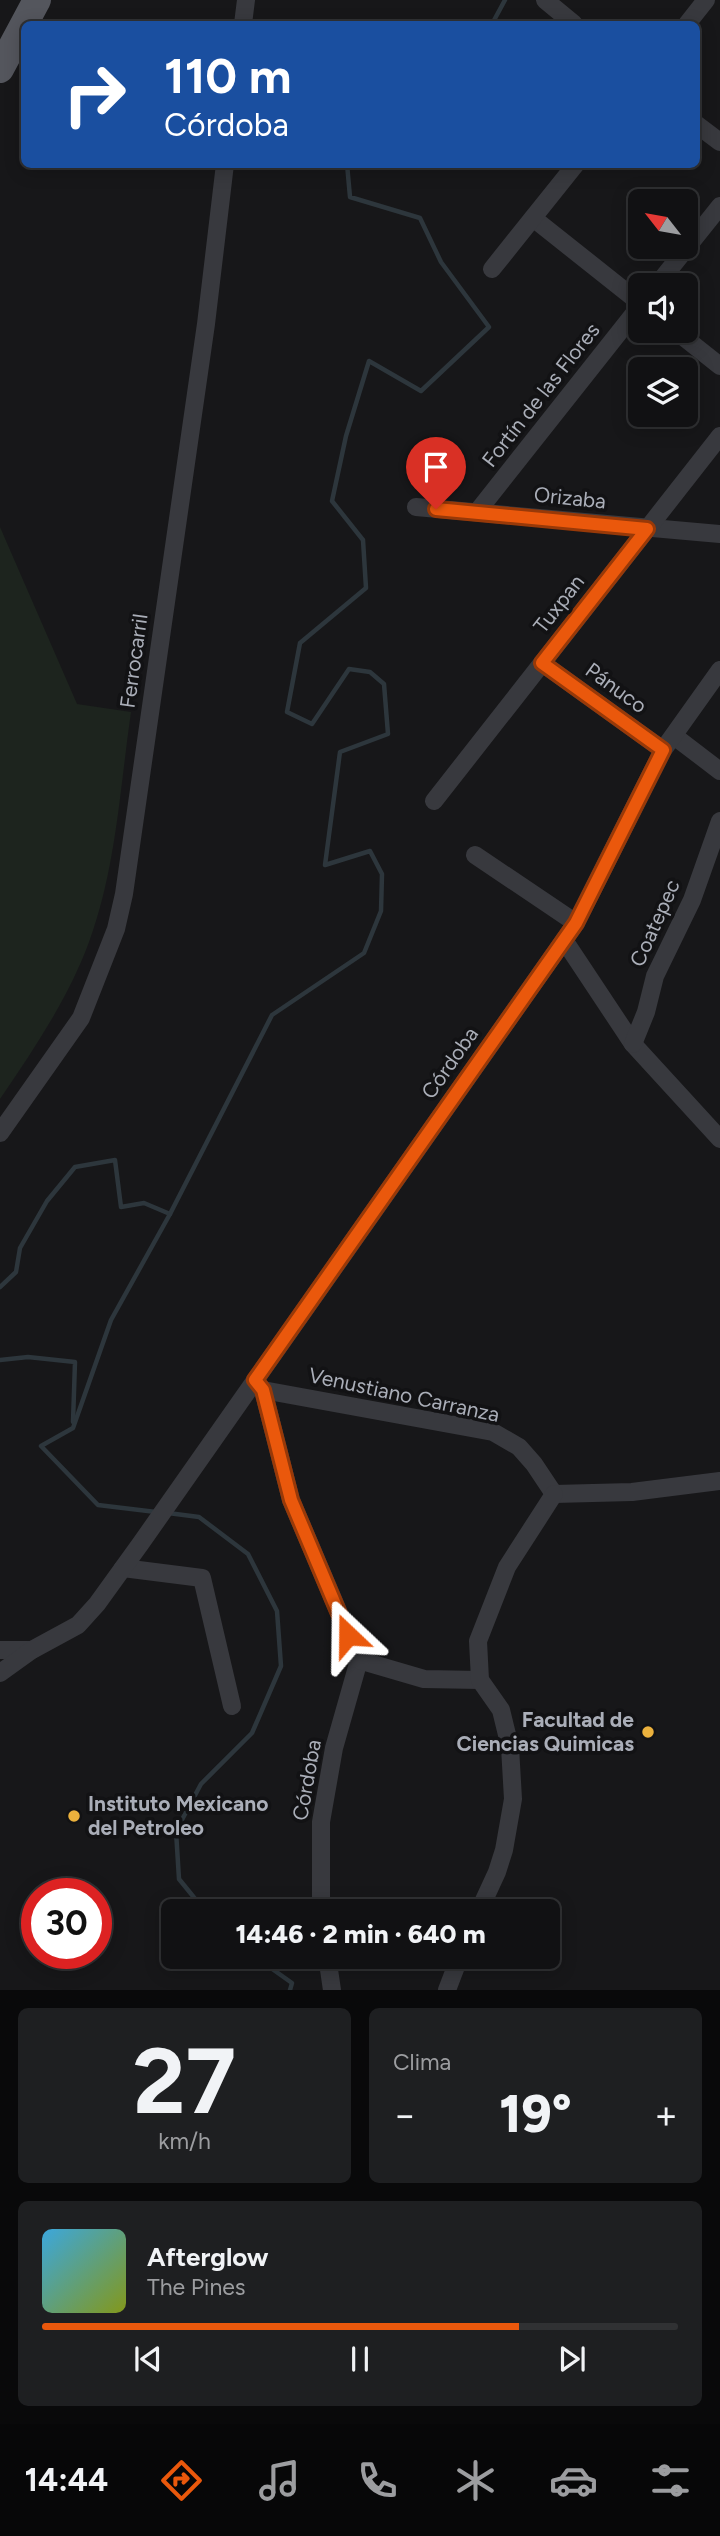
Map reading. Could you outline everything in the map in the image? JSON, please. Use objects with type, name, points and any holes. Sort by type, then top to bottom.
[{"type":"main road","points":[[26,21],[37,0]]},
{"type":"main road","points":[[0,69],[21,30]]},
{"type":"street","points":[[243,21],[246,0]]},
{"type":"street","points":[[545,0],[570,21]]},
{"type":"street","points":[[689,21],[706,0]]},
{"type":"street","points":[[700,127],[720,142]]},
{"type":"street","name":"Ferrocarril","points":[[0,1133],[81,1018],[116,929],[124,894],[181,499],[224,168]]},
{"type":"street","points":[[492,270],[573,168]]},
{"type":"street","points":[[667,273],[720,206]]},
{"type":"street","points":[[533,218],[628,294]]},
{"type":"street","name":"Fortín de las Flores","points":[[477,512],[628,319]]},
{"type":"street","points":[[691,343],[720,366]]},
{"type":"street","name":"Tuxpan","points":[[434,801],[720,436]]},
{"type":"street","name":"Orizaba","points":[[416,507],[720,534]]},
{"type":"street","name":"Pánuco","points":[[542,663],[668,743],[720,771]]},
{"type":"street","name":"Córdoba","points":[[123,1568],[194,1467],[259,1385],[576,923],[668,743],[720,670]]},
{"type":"street","name":"Coatepec","points":[[633,1044],[646,1012],[655,976],[692,900],[720,821]]},
{"type":"street","points":[[475,855],[576,923]]},
{"type":"street","points":[[564,940],[633,1044],[720,1139]]},
{"type":"street","points":[[259,1385],[291,1500],[359,1661],[424,1679],[480,1680]]},
{"type":"street","name":"Venustiano Carranza","points":[[259,1385],[493,1432],[519,1447],[554,1494]]},
{"type":"street","points":[[485,1899],[504,1850],[513,1799],[510,1747],[500,1710],[480,1680],[478,1641],[507,1567],[554,1494],[632,1492],[720,1481]]},
{"type":"street","points":[[0,1673],[32,1650],[78,1625],[123,1568],[202,1578],[232,1706]]},
{"type":"street","points":[[0,1650],[32,1650]]},
{"type":"street","points":[[0,1661],[32,1650]]},
{"type":"street","name":"Córdoba","points":[[321,1899],[321,1822],[334,1748],[359,1661]]},
{"type":"street","points":[[329,1969],[332,1990]]},
{"type":"street","points":[[447,1990],[455,1969]]},
{"type":"shaded area","points":[[0,527],[77,704],[131,712],[111,857],[89,942],[61,1004],[0,1099]]},
{"type":"waterway","points":[[494,21],[505,0]]},
{"type":"waterway","points":[[156,1512],[98,1505],[41,1446],[73,1428],[111,1320],[170,1214],[272,1015],[364,953],[381,911],[382,874],[370,851],[325,865],[340,752],[388,734],[384,684],[370,672],[349,669],[312,724],[287,712],[300,643],[366,588],[363,540],[332,501],[346,436],[369,361],[421,391],[489,327],[441,262],[420,218],[350,197],[347,168]]},
{"type":"waterway","points":[[0,1287],[16,1272],[20,1248],[47,1201],[75,1167],[115,1160],[121,1207],[144,1203],[170,1214]]},
{"type":"waterway","points":[[0,1360],[28,1357],[75,1362],[73,1422]]},
{"type":"waterway","points":[[168,1513],[199,1517],[248,1554],[277,1611],[281,1666],[252,1733],[201,1784],[176,1831],[179,1879],[195,1899]]},
{"type":"waterway","points":[[272,1969],[292,1983],[290,1990]]},
{"type":"place","name":"Facultad de Ciencias Quimicas","points":[[648,1732]]},
{"type":"place","name":"Instituto Mexicano del Petroleo","points":[[74,1816]]},
{"type":"route","points":[[348,1635],[291,1500],[263,1390],[255,1380],[576,923],[663,750],[542,663],[647,529],[436,509]]}]
